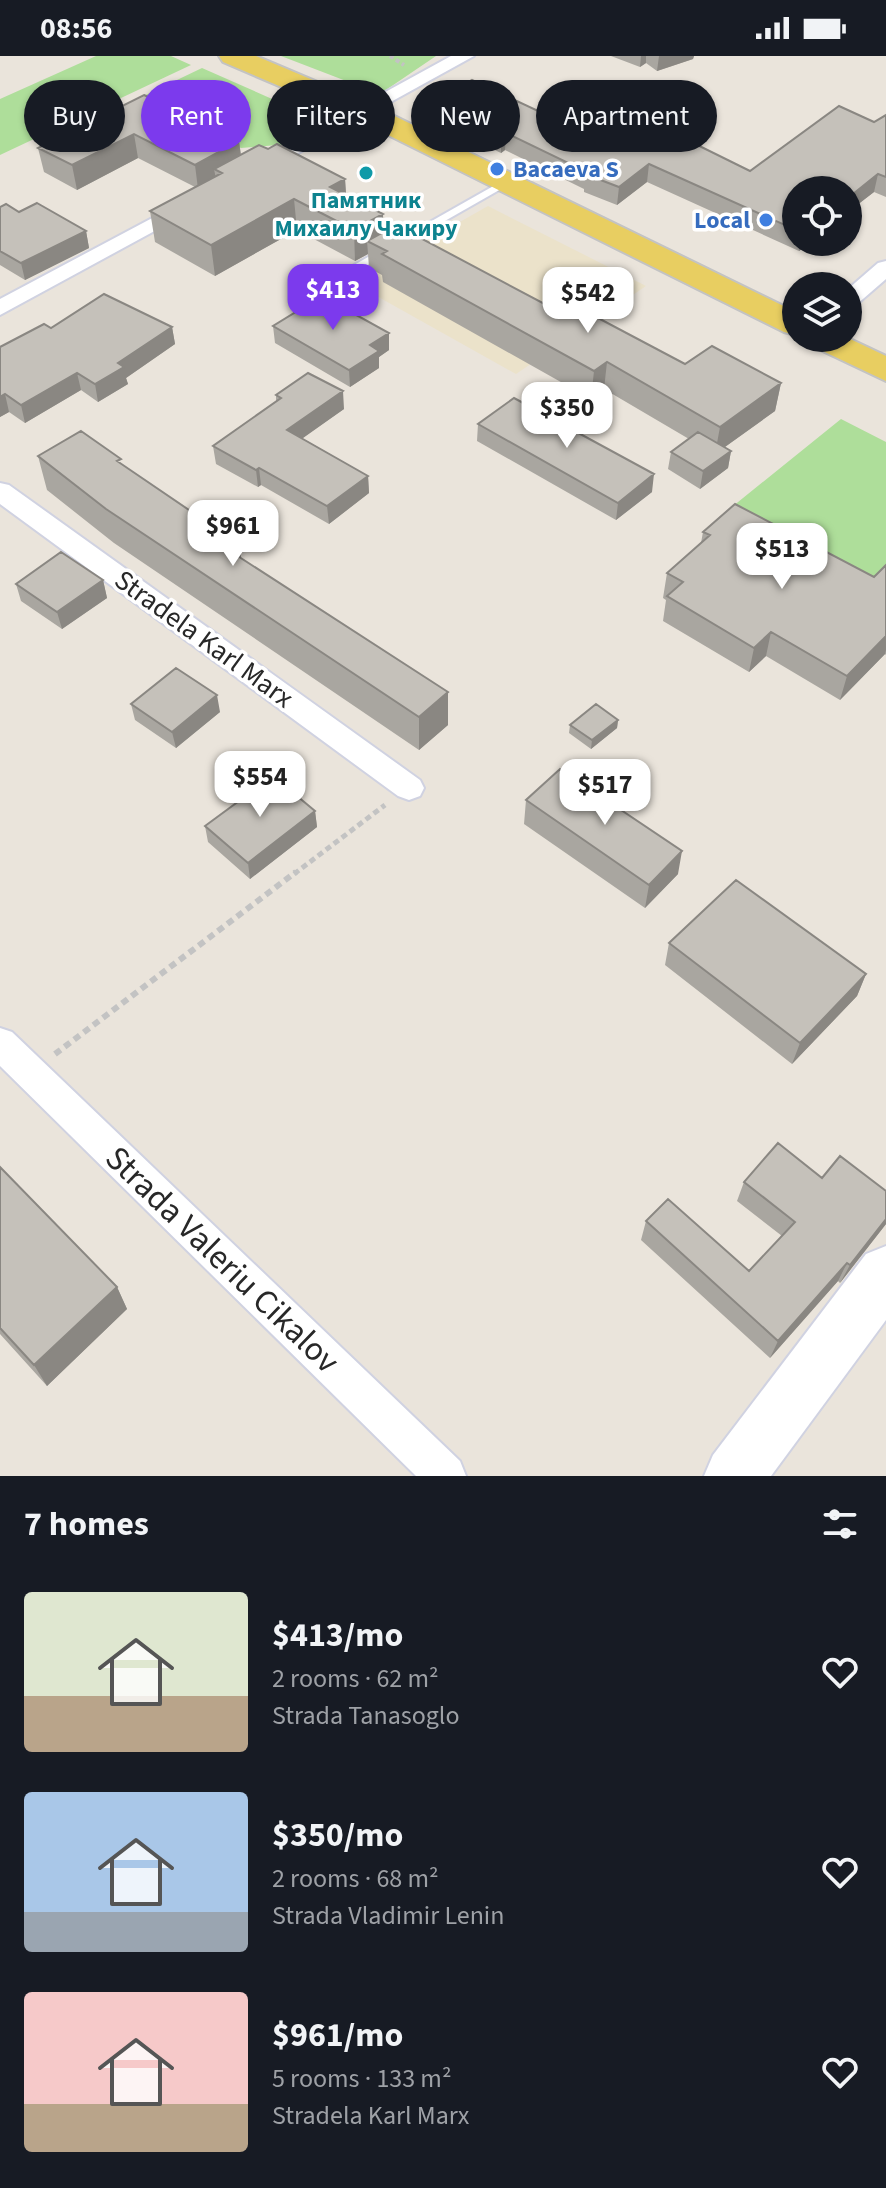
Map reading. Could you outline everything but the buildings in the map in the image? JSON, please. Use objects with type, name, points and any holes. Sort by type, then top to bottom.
[{"type":"main road","points":[[233,56],[289,80]]},
{"type":"main road","points":[[395,128],[782,318]]},
{"type":"main road","points":[[850,352],[886,370]]},
{"type":"street","points":[[395,93],[465,56]]},
{"type":"street","points":[[241,177],[287,152]]},
{"type":"street","points":[[0,308],[200,199]]},
{"type":"street","points":[[862,288],[886,268]]},
{"type":"street","name":"Stradela Karl Marx","points":[[0,491],[409,788]]},
{"type":"street","name":"Strada Valeriu Cikalov","points":[[0,1043],[28,1074],[445,1476]]},
{"type":"street","points":[[734,1476],[886,1274]]},
{"type":"lane","points":[[360,265],[504,183]]},
{"type":"path","points":[[28,1074],[409,788]]},
{"type":"shaded area","points":[[488,206],[646,286],[516,374],[366,290],[376,284],[377,269]]},
{"type":"green space","points":[[96,56],[171,56],[191,65],[159,80],[141,80],[141,89],[125,96],[125,80],[42,80]]},
{"type":"green space","points":[[281,56],[436,56],[395,84],[395,80],[344,80]]},
{"type":"green space","points":[[202,68],[229,80],[177,80]]},
{"type":"green space","points":[[24,88],[24,144],[0,155],[0,99]]},
{"type":"green space","points":[[251,90],[267,97],[267,146],[251,147]]},
{"type":"green space","points":[[841,419],[886,442],[886,565],[857,592],[722,515]]},
{"type":"place","name":"Bacaeva S","points":[[497,169]]},
{"type":"place","name":"Памятник Михаилу Чакиру","points":[[366,173]]},
{"type":"place","name":"Local","points":[[766,220]]}]
